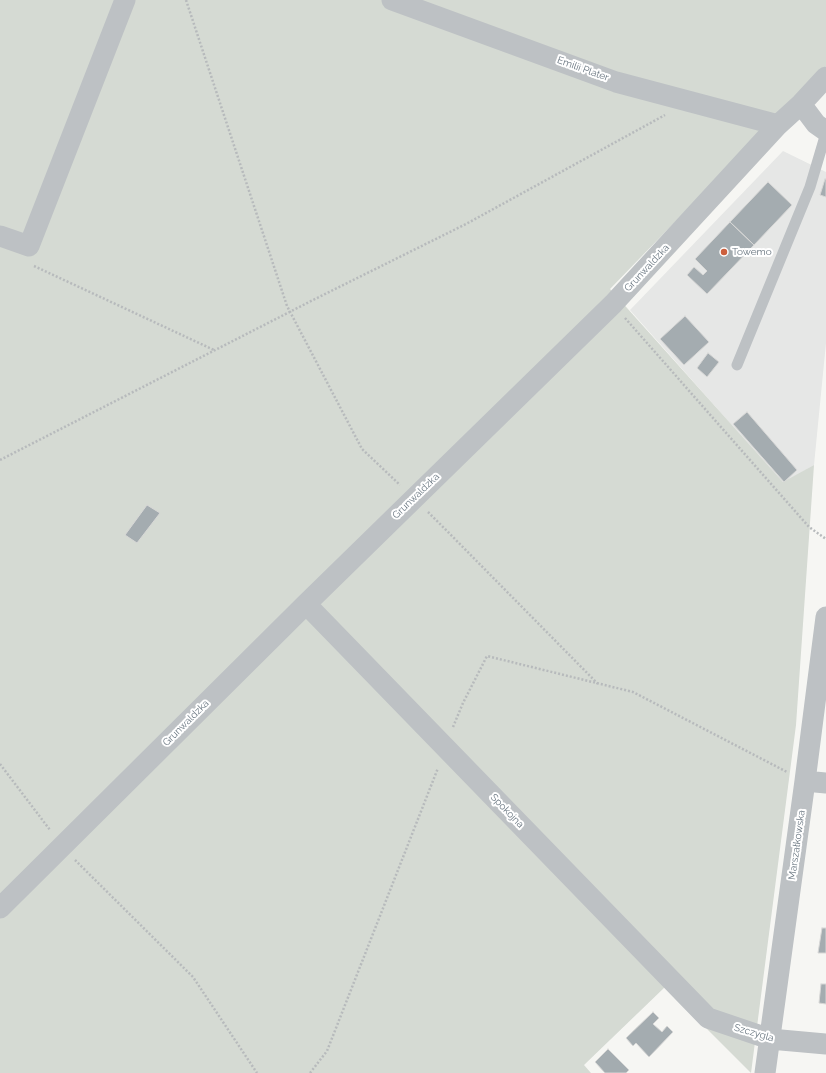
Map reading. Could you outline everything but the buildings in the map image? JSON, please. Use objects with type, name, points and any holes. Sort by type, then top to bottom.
[{"type":"street","points":[[0,236],[31,256],[125,0]]},
{"type":"street","name":"Emilii Plater","points":[[392,0],[616,82],[778,125]]},
{"type":"street","name":"Grunwaldzka","points":[[0,908],[306,604],[613,304],[778,125],[801,104],[826,77]]},
{"type":"street","points":[[801,104],[816,124],[826,132]]},
{"type":"street","name":"Spokojna","points":[[306,604],[708,1018]]},
{"type":"street","name":"Marszałkowska","points":[[765,1073],[826,617]]},
{"type":"street","points":[[805,781],[826,783]]},
{"type":"street","name":"Szczygla","points":[[708,1018],[770,1039],[826,1044]]},
{"type":"lane","points":[[737,365],[810,187],[826,132]]},
{"type":"path","points":[[186,0],[287,306],[362,449],[402,488]]},
{"type":"path","points":[[0,460],[290,311],[466,224],[690,102]]},
{"type":"path","points":[[31,256],[214,350]]},
{"type":"path","points":[[613,304],[809,527],[826,539]]},
{"type":"path","points":[[426,510],[598,684]]},
{"type":"path","points":[[0,764],[62,847],[193,977],[257,1073]]},
{"type":"shaded area","points":[[0,0],[826,0],[826,66],[610,289],[783,482],[814,465],[796,725],[751,1073],[665,987],[584,1065],[591,1073],[0,1073]]},
{"type":"shaded area","points":[[783,151],[826,172],[826,343],[814,465],[783,483],[630,310]]},
{"type":"place","name":"Towemo","points":[[724,252]]}]
